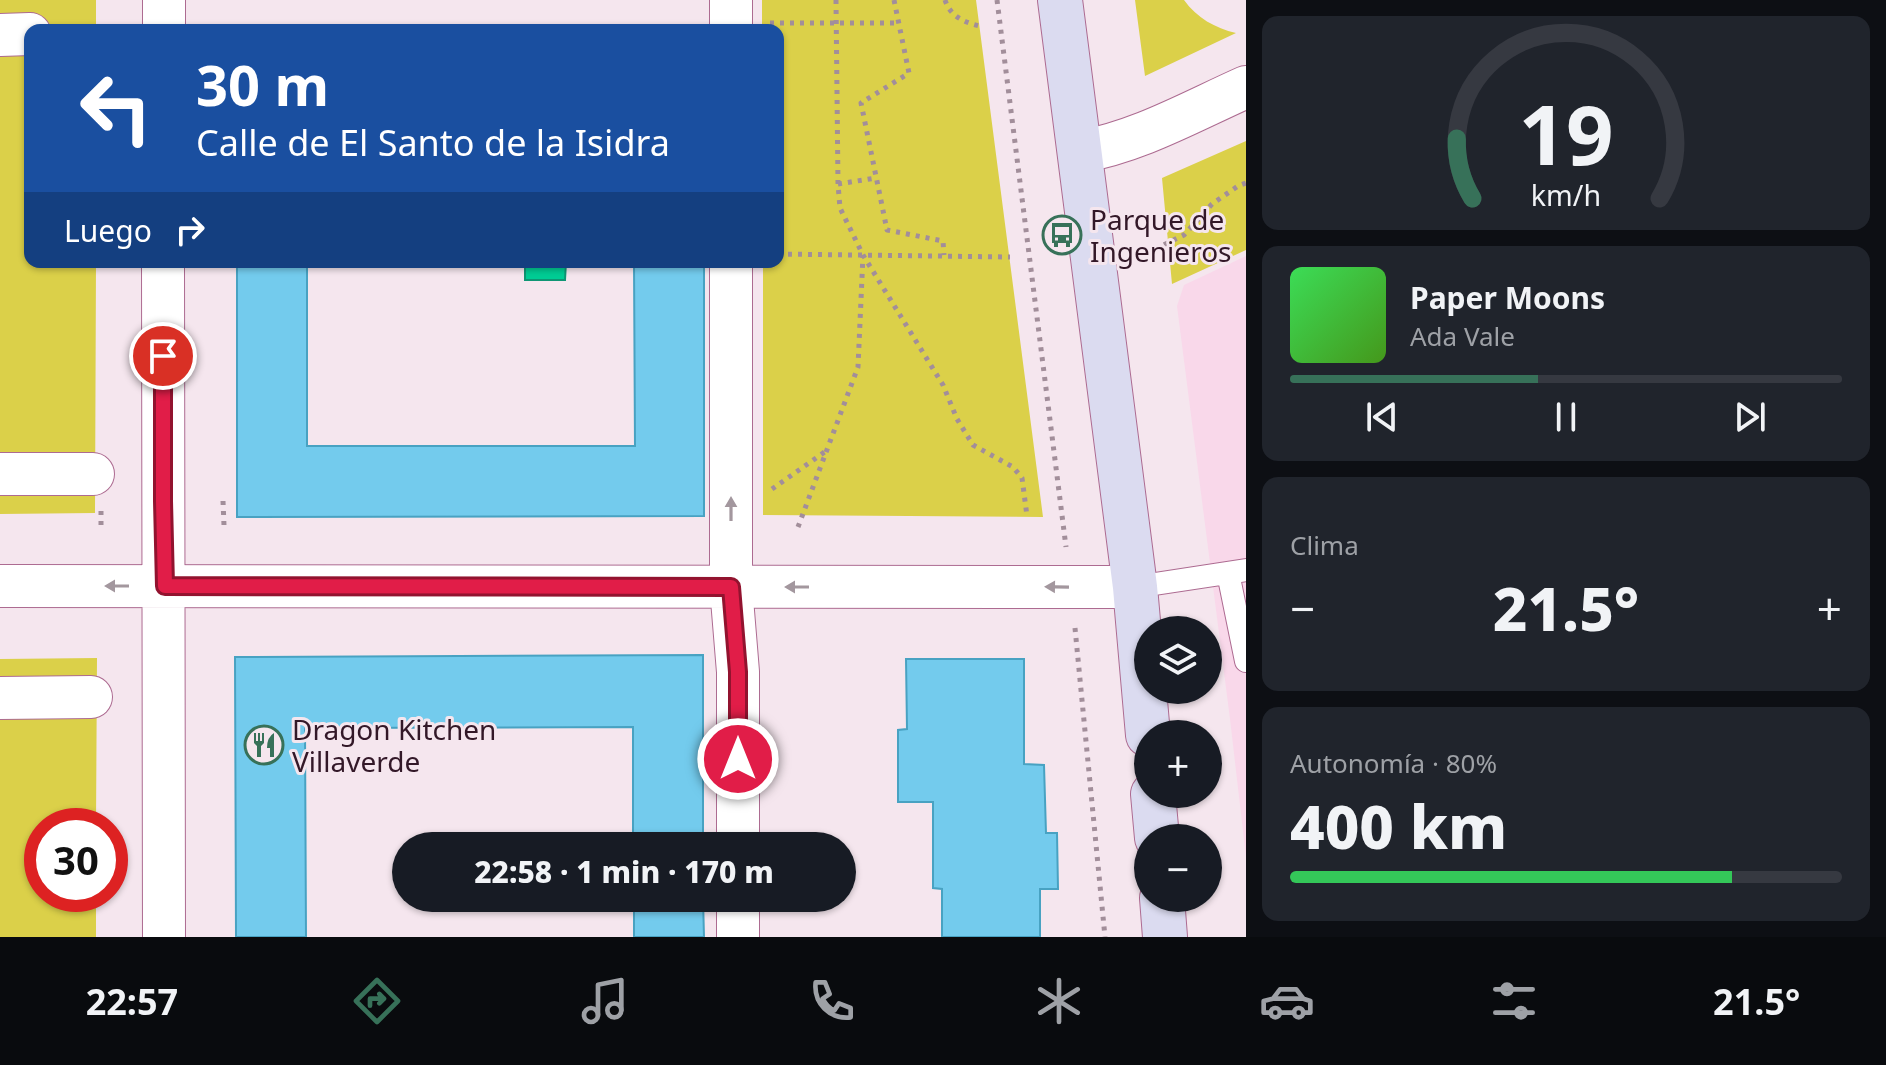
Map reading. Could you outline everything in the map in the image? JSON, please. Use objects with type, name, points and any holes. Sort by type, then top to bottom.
[{"type":"street","points":[[164,0],[164,24]]},
{"type":"street","points":[[1060,0],[1135,587],[1147,720]]},
{"type":"street","points":[[0,35],[24,34]]},
{"type":"street","points":[[1079,152],[1106,147],[1154,129],[1246,87]]},
{"type":"street","points":[[163,268],[164,937]]},
{"type":"street","points":[[731,268],[731,587],[738,672],[738,832]]},
{"type":"street","points":[[0,474],[93,474]]},
{"type":"street","points":[[0,586],[1135,587]]},
{"type":"street","points":[[0,698],[91,697]]},
{"type":"street","points":[[738,912],[738,937]]},
{"type":"street","points":[[1163,912],[1165,937]]},
{"type":"lane","points":[[1135,587],[1237,572],[1246,661]]},
{"type":"path","points":[[836,0],[840,208],[863,255],[943,385],[957,419],[973,445],[1013,467],[1022,478],[1027,516]]},
{"type":"path","points":[[894,0],[909,73],[861,103],[887,230],[943,241],[944,255]]},
{"type":"path","points":[[945,0],[949,11],[966,23],[984,27]]},
{"type":"path","points":[[997,0],[1071,587],[1105,937]]},
{"type":"path","points":[[740,18],[899,23]]},
{"type":"path","points":[[838,184],[876,178]]},
{"type":"path","points":[[1155,249],[1184,235],[1212,204],[1246,183]]},
{"type":"path","points":[[784,254],[1010,257]]},
{"type":"path","points":[[798,527],[858,367],[863,255]]},
{"type":"path","points":[[769,491],[826,451]]},
{"type":"path","points":[[223,501],[224,525]]},
{"type":"shaded area","points":[[0,0],[96,0],[96,24],[24,24],[24,268],[96,268],[95,513],[0,514]]},
{"type":"shaded area","points":[[762,0],[976,0],[1043,517],[763,515],[763,268],[784,268],[784,24],[762,24]]},
{"type":"shaded area","points":[[1135,0],[1184,0],[1207,21],[1236,33],[1145,76]]},
{"type":"shaded area","points":[[1246,141],[1246,250],[1172,284],[1162,178]]},
{"type":"shaded area","points":[[1246,256],[1246,857],[1222,657],[1222,616],[1217,616],[1177,306],[1184,285]]},
{"type":"shaded area","points":[[525,268],[566,268],[565,280],[525,280]]},
{"type":"shaded area","points":[[97,658],[96,808],[24,808],[24,912],[96,912],[96,937],[0,937],[0,659]]},
{"type":"building","points":[[237,268],[307,268],[307,446],[635,446],[634,268],[704,268],[704,516],[237,517]]},
{"type":"building","points":[[703,655],[703,832],[633,832],[633,727],[305,728],[306,937],[236,937],[235,657]]},
{"type":"building","points":[[906,659],[1024,659],[1024,764],[1044,765],[1046,833],[1057,833],[1058,889],[1040,889],[1040,937],[942,937],[942,889],[933,888],[933,802],[898,802],[898,730],[907,729]]},
{"type":"building","points":[[634,912],[703,912],[704,937],[634,937]]},
{"type":"place","name":"Parque de Ingenieros","points":[[1062,235]]},
{"type":"place","name":"Dragon Kitchen Villaverde","points":[[264,745]]},
{"type":"route","points":[[163,356],[165,586],[731,587],[738,672],[738,759]]}]
